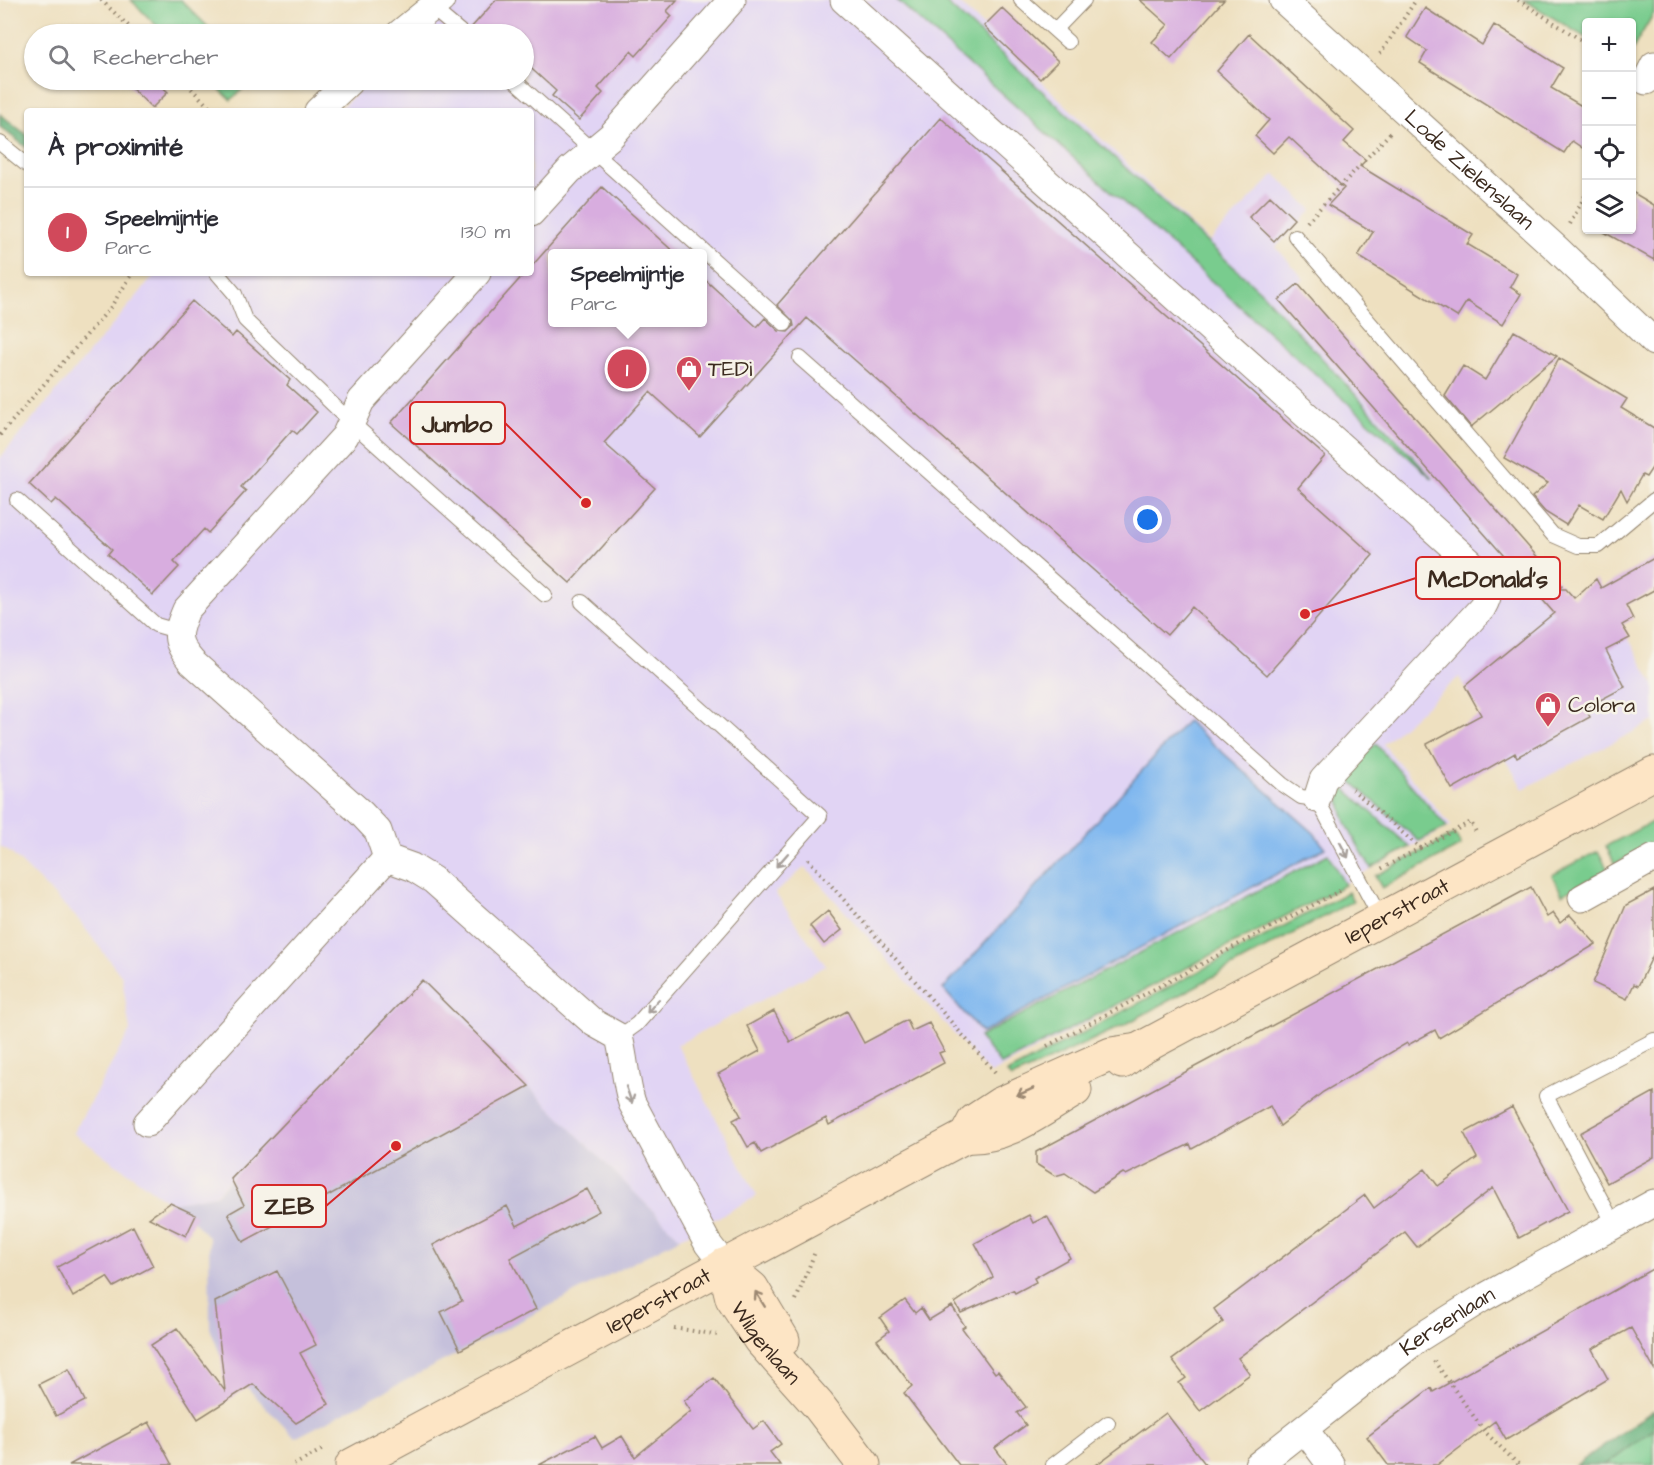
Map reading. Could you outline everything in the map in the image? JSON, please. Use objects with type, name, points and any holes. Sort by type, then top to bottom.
[{"type":"street","points":[[534,210],[570,170],[611,136],[732,0]]},
{"type":"street","points":[[844,0],[1481,572],[1488,582],[1489,596],[1482,608],[1323,780],[1317,799]]},
{"type":"street","name":"Lode Zielenslaan","points":[[1283,0],[1365,77],[1557,249],[1654,342]]},
{"type":"street","points":[[410,24],[433,3]]},
{"type":"street","points":[[321,108],[340,90]]},
{"type":"street","points":[[387,858],[378,831],[192,662],[181,649],[177,631],[186,610],[345,436],[361,401],[474,276]]},
{"type":"street","name":"Ieperstraat","points":[[352,1465],[716,1255],[966,1136],[981,1137],[1011,1127],[1124,1061],[1138,1050],[1654,773]]},
{"type":"street","points":[[387,858],[411,867],[433,880],[594,1023],[619,1037],[624,1058],[625,1081],[632,1103],[716,1255]]},
{"type":"street","points":[[147,1122],[387,858]]},
{"type":"street","points":[[1582,898],[1654,858]]},
{"type":"street","name":"Kersenlaan","points":[[1258,1465],[1419,1338],[1480,1299],[1654,1203]]},
{"type":"street","name":"Wilgenlaan","points":[[716,1255],[753,1288],[760,1298],[818,1405],[855,1459]]},
{"type":"street","points":[[1305,1430],[1331,1465]]},
{"type":"lane","points":[[1021,0],[1068,42]]},
{"type":"lane","points":[[1056,30],[1084,0]]},
{"type":"lane","points":[[433,3],[453,24]]},
{"type":"lane","points":[[526,90],[703,249]]},
{"type":"lane","points":[[0,143],[24,163]]},
{"type":"lane","points":[[1295,236],[1553,535],[1578,546],[1599,546],[1654,500]]},
{"type":"lane","points":[[707,253],[785,324]]},
{"type":"lane","points":[[220,276],[235,294],[245,320],[351,422],[545,595]]},
{"type":"lane","points":[[800,358],[1282,784],[1302,797],[1317,799],[1381,919]]},
{"type":"lane","points":[[17,500],[156,625],[177,631]]},
{"type":"lane","points":[[582,602],[820,816],[637,1024],[619,1037]]},
{"type":"lane","points":[[1614,1224],[1546,1096],[1654,1040]]},
{"type":"lane","points":[[1053,1465],[1108,1423]]},
{"type":"path","points":[[101,0],[126,24]]},
{"type":"path","points":[[1365,77],[1416,0]]},
{"type":"path","points":[[1518,0],[1582,40]]},
{"type":"path","points":[[193,90],[210,108]]},
{"type":"path","points":[[1295,236],[1408,115]]},
{"type":"path","points":[[0,435],[110,308],[131,276]]},
{"type":"path","points":[[1330,772],[1420,848]]},
{"type":"path","points":[[1038,1051],[1471,822],[1479,837]]},
{"type":"path","points":[[795,845],[996,1073],[996,1081]]},
{"type":"path","points":[[1419,1338],[1485,1432],[1520,1465]]},
{"type":"shaded area","points":[[459,0],[956,0],[1209,242],[1275,174],[1312,210],[1276,247],[1304,279],[1279,301],[1555,614],[1596,579],[1654,685],[1654,721],[1523,789],[1459,677],[1383,744],[1451,826],[990,1074],[805,867],[775,893],[826,966],[677,1045],[757,1196],[680,1238],[422,980],[215,1195],[170,1203],[73,1133],[130,1031],[122,977],[78,919],[11,853],[0,846],[0,458],[154,276],[534,276],[534,108],[340,108],[360,90],[534,90],[534,24],[431,24]]},
{"type":"shaded area","points":[[422,980],[680,1238],[295,1438],[223,1362],[210,1328],[209,1238],[194,1221],[180,1214],[182,1209],[170,1203],[216,1195]]},
{"type":"green space","points":[[131,0],[181,0],[205,24],[155,24]]},
{"type":"green space","points":[[897,0],[943,0],[1261,292],[1433,479]]},
{"type":"green space","points":[[1524,0],[1654,0],[1654,13],[1636,43],[1636,18],[1582,18],[1582,36]]},
{"type":"green space","points":[[220,90],[242,90],[231,100]]},
{"type":"green space","points":[[0,114],[24,133],[24,146],[0,127]]},
{"type":"green space","points":[[1376,744],[1447,827],[1419,841],[1344,775],[1350,766]]},
{"type":"green space","points":[[1341,785],[1410,847],[1371,868],[1344,818],[1340,796]]},
{"type":"green space","points":[[1654,821],[1654,844],[1615,864],[1606,846]]},
{"type":"green space","points":[[1455,834],[1461,846],[1382,888],[1375,876]]},
{"type":"green space","points":[[1598,851],[1608,870],[1562,894],[1552,875]]},
{"type":"green space","points":[[1328,854],[1345,885],[1001,1065],[979,1037]]},
{"type":"green space","points":[[1348,892],[1353,901],[1124,1025],[1011,1078],[1007,1073]]},
{"type":"green space","points":[[1654,1410],[1654,1429],[1606,1465],[1576,1465]]},
{"type":"green space","points":[[1654,1429],[1654,1465],[1606,1465]]},
{"type":"water","points":[[1187,721],[1314,833],[1325,848],[982,1033],[943,989]]},
{"type":"building","points":[[496,0],[677,0],[667,11],[672,16],[636,56],[631,51],[598,88],[603,93],[579,120],[552,96],[556,91],[534,71],[534,24],[474,24]]},
{"type":"building","points":[[1140,0],[1224,0],[1171,59],[1152,42],[1168,25]]},
{"type":"building","points":[[1002,8],[1058,61],[1040,79],[984,26]]},
{"type":"building","points":[[1425,8],[1482,45],[1494,25],[1563,68],[1551,88],[1582,106],[1582,148],[1572,141],[1564,153],[1420,63],[1427,51],[1407,37]]},
{"type":"building","points":[[1249,34],[1354,131],[1344,142],[1366,160],[1360,166],[1473,235],[1467,244],[1517,274],[1510,287],[1521,294],[1503,324],[1467,301],[1457,317],[1358,256],[1373,232],[1328,205],[1344,188],[1289,137],[1273,153],[1255,136],[1269,120],[1217,71]]},
{"type":"building","points":[[133,90],[166,90],[168,92],[152,108]]},
{"type":"building","points":[[941,118],[1325,456],[1298,488],[1373,555],[1267,675],[1192,607],[1167,635],[807,318],[700,437],[650,392],[604,443],[655,488],[570,583],[391,423],[522,276],[534,276],[534,264],[602,187],[670,249],[548,249],[548,327],[707,327],[707,282],[757,327],[765,318],[779,331],[788,332],[794,326],[793,321],[777,305]]},
{"type":"building","points":[[1636,194],[1654,205],[1654,260],[1607,234],[1636,234]]},
{"type":"building","points":[[1270,196],[1294,219],[1274,241],[1249,217]]},
{"type":"building","points":[[1298,284],[1562,585],[1560,589],[1566,589],[1574,598],[1596,579],[1601,588],[1654,558],[1654,590],[1626,605],[1633,619],[1622,625],[1630,638],[1606,650],[1625,687],[1585,708],[1590,717],[1517,757],[1515,753],[1452,789],[1427,744],[1481,715],[1465,686],[1554,613],[1279,300]]},
{"type":"building","points":[[192,301],[232,337],[236,332],[290,380],[287,385],[317,412],[297,434],[292,430],[241,487],[246,491],[208,533],[204,529],[174,562],[179,567],[153,595],[108,554],[112,549],[56,499],[51,504],[29,484]]},
{"type":"building","points":[[1514,331],[1557,356],[1471,427],[1445,396],[1463,366],[1485,380]]},
{"type":"building","points":[[1559,358],[1627,399],[1621,408],[1654,428],[1654,465],[1646,477],[1642,475],[1627,501],[1621,489],[1603,519],[1579,505],[1566,525],[1545,512],[1532,497],[1548,483],[1504,458]]},
{"type":"building","points":[[1531,887],[1547,917],[1553,913],[1560,923],[1570,915],[1596,944],[1439,1038],[1435,1030],[1408,1045],[1407,1043],[1323,1092],[1280,1126],[1270,1106],[1192,1149],[1190,1144],[1126,1175],[1123,1173],[1093,1192],[1065,1173],[1055,1176],[1036,1164],[1036,1152]]},
{"type":"building","points":[[1654,890],[1654,953],[1638,986],[1634,984],[1627,999],[1593,983],[1626,905]]},
{"type":"building","points":[[828,911],[842,930],[824,944],[810,926]]},
{"type":"building","points":[[422,980],[529,1086],[243,1242],[228,1214],[244,1205],[231,1179]]},
{"type":"building","points":[[774,1011],[790,1042],[847,1011],[864,1043],[907,1020],[912,1031],[929,1023],[944,1051],[939,1053],[944,1063],[829,1125],[826,1118],[761,1153],[755,1143],[748,1147],[733,1120],[741,1116],[718,1074],[760,1051],[747,1026]]},
{"type":"building","points":[[1654,1092],[1654,1157],[1607,1183],[1580,1133]]},
{"type":"building","points":[[1512,1107],[1568,1211],[1519,1238],[1493,1188],[1417,1247],[1405,1232],[1238,1358],[1250,1374],[1200,1411],[1179,1383],[1186,1378],[1172,1360],[1223,1322],[1214,1309],[1365,1195],[1374,1208],[1425,1169],[1438,1186],[1477,1158],[1464,1133]]},
{"type":"building","points":[[587,1189],[599,1211],[510,1258],[536,1309],[460,1350],[441,1312],[462,1301],[433,1245],[507,1206],[517,1226]]},
{"type":"building","points":[[170,1203],[196,1215],[186,1236],[149,1218]]},
{"type":"building","points":[[1029,1215],[1033,1223],[1047,1216],[1070,1258],[1034,1278],[1036,1282],[1015,1293],[1013,1290],[961,1313],[955,1303],[993,1277],[975,1243]]},
{"type":"building","points":[[133,1226],[153,1266],[114,1287],[107,1277],[73,1297],[57,1267]]},
{"type":"building","points":[[1654,1268],[1654,1369],[1631,1328],[1592,1349],[1608,1379],[1506,1440],[1495,1421],[1437,1465],[1388,1465],[1367,1437],[1431,1388],[1433,1392]]},
{"type":"building","points":[[277,1271],[316,1345],[300,1353],[329,1404],[296,1423],[253,1384],[198,1419],[151,1345],[177,1328],[225,1391],[215,1302]]},
{"type":"building","points":[[905,1300],[915,1313],[921,1308],[929,1320],[952,1306],[965,1326],[962,1328],[995,1373],[998,1371],[1026,1407],[1017,1413],[1026,1425],[995,1448],[1008,1465],[959,1465],[904,1393],[912,1386],[877,1340],[889,1331],[880,1318]]},
{"type":"building","points":[[69,1369],[85,1401],[56,1416],[39,1384]]},
{"type":"building","points":[[714,1378],[753,1429],[764,1421],[781,1444],[770,1452],[780,1465],[539,1465],[595,1436],[602,1448],[622,1436],[635,1457],[691,1411],[684,1401]]},
{"type":"building","points":[[1166,1413],[1206,1465],[1096,1465]]},
{"type":"building","points":[[149,1422],[172,1465],[69,1465]]},
{"type":"place","name":"Speelmijntje","points":[[627,369]]},
{"type":"place","name":"TEDi","points":[[689,392]]},
{"type":"place","name":"Jumbo","points":[[586,503]]},
{"type":"place","name":"McDonald's","points":[[1305,614]]},
{"type":"place","name":"Colora","points":[[1548,728]]},
{"type":"place","name":"ZEB","points":[[396,1146]]}]
